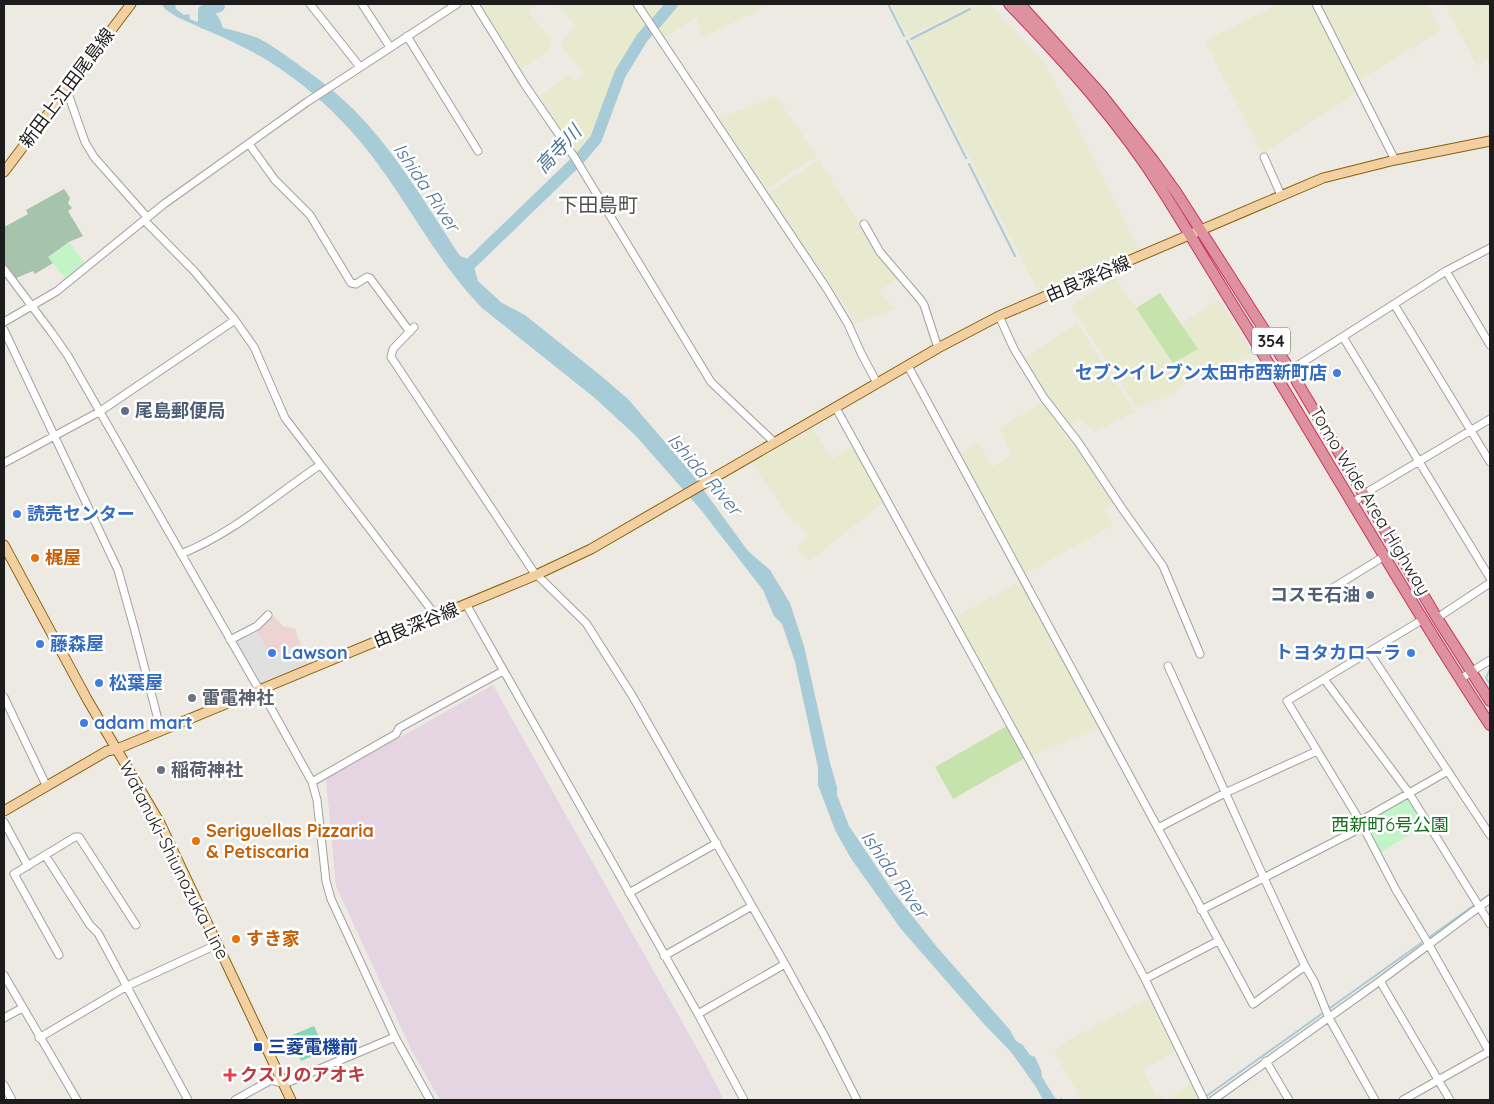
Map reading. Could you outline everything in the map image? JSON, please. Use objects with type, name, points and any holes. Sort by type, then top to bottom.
[{"type":"highway","name":"Tomo Wide Area Highway","points":[[1009,4],[1070,70],[1120,131],[1164,192],[1189,236],[1278,378],[1383,557],[1490,725]]},
{"type":"highway","name":"Tomo Wide Area Highway","points":[[1020,4],[1076,65],[1138,140],[1170,184],[1290,370],[1437,618],[1490,701]]},
{"type":"main road","name":"新田上江田尾島線","points":[[4,172],[131,4]]},
{"type":"main road","name":"由良深谷線","points":[[4,811],[107,751],[117,750],[261,690],[536,575],[591,549],[938,348],[999,316],[1189,236],[1281,194],[1323,178],[1395,160],[1490,141]]},
{"type":"main road","name":"Watanuki-Shiunozuka Line","points":[[4,545],[56,643],[160,823],[291,1100]]},
{"type":"street","points":[[310,4],[360,67]]},
{"type":"street","points":[[362,4],[390,47]]},
{"type":"street","points":[[4,322],[57,291],[145,219],[307,102],[457,4]]},
{"type":"street","points":[[475,4],[525,85],[577,161],[714,386],[774,442]]},
{"type":"street","points":[[637,4],[827,289],[848,324],[877,383]]},
{"type":"street","points":[[1316,4],[1395,160]]},
{"type":"street","points":[[407,36],[478,151]]},
{"type":"street","points":[[66,88],[85,142],[94,157],[145,219],[195,272],[235,320],[254,348],[285,418],[436,616]]},
{"type":"street","points":[[249,144],[276,180],[310,215],[351,283],[356,284],[370,278],[412,329],[393,349],[391,357],[536,575],[586,623],[633,697],[829,1043],[857,1100]]},
{"type":"street","points":[[1264,157],[1281,194]]},
{"type":"street","points":[[864,224],[880,252],[924,305],[938,348]]},
{"type":"street","points":[[1278,378],[1446,271],[1490,248]]},
{"type":"street","points":[[4,269],[61,345],[180,554],[261,690],[312,782],[317,800],[326,881],[331,899],[395,1037],[430,1100]]},
{"type":"street","points":[[1446,271],[1490,345]]},
{"type":"street","points":[[1394,304],[1490,462]]},
{"type":"street","points":[[999,316],[1014,349],[1044,398],[1078,442],[1163,566],[1200,654]]},
{"type":"street","points":[[4,463],[99,412],[235,320]]},
{"type":"street","points":[[4,330],[118,570],[161,731]]},
{"type":"street","points":[[1343,337],[1490,578]]},
{"type":"street","points":[[908,366],[1253,1004],[1305,966]]},
{"type":"street","points":[[836,408],[1029,759],[1145,979],[1203,1098]]},
{"type":"street","points":[[1352,504],[1364,494],[1490,419]]},
{"type":"street","points":[[180,554],[203,545],[235,526],[320,465]]},
{"type":"street","points":[[1315,599],[1383,557]]},
{"type":"street","points":[[1437,618],[1490,583]]},
{"type":"street","points":[[466,604],[698,1014],[744,1100]]},
{"type":"street","points":[[230,640],[257,626],[268,615]]},
{"type":"street","points":[[1403,1100],[1490,1052],[1396,890],[1361,824],[1288,701],[1422,620]]},
{"type":"street","points":[[1369,652],[1490,835]]},
{"type":"street","points":[[1460,679],[1490,660]]},
{"type":"street","points":[[1168,666],[1264,878],[1305,966],[1314,981],[1329,1018],[1376,1100]]},
{"type":"street","points":[[312,782],[396,734],[400,728],[503,671]]},
{"type":"street","points":[[1324,679],[1409,793],[1490,924]]},
{"type":"street","points":[[4,697],[47,787]]},
{"type":"street","points":[[1158,828],[1225,793],[1317,751]]},
{"type":"street","points":[[1202,910],[1361,824],[1409,793],[1448,771]]},
{"type":"street","points":[[4,822],[28,866]]},
{"type":"street","points":[[59,955],[14,874],[75,837],[78,837],[136,925]]},
{"type":"street","points":[[629,893],[717,843]]},
{"type":"street","points":[[46,855],[90,925],[98,933],[188,1100]]},
{"type":"street","points":[[1213,1100],[1380,981],[1490,899]]},
{"type":"street","points":[[664,956],[752,906]]},
{"type":"street","points":[[1145,979],[1218,941]]},
{"type":"street","points":[[39,1038],[127,986],[218,944]]},
{"type":"street","points":[[698,1014],[785,964]]},
{"type":"street","points":[[4,975],[39,1038],[77,1100]]},
{"type":"street","points":[[1380,981],[1450,1100]]},
{"type":"street","points":[[4,1018],[22,1008]]},
{"type":"street","points":[[235,1100],[271,1080],[284,1084],[395,1037]]},
{"type":"street","points":[[1266,1061],[1289,1100]]},
{"type":"street","points":[[4,1085],[12,1100]]},
{"type":"shaded area","name":"Lawson","points":[[272,615],[283,626],[295,629],[309,666],[260,685],[233,641],[260,627]]},
{"type":"shaded area","name":"Lawson","points":[[257,629],[269,656],[300,643],[308,663],[263,683],[259,682],[235,640]]},
{"type":"shaded area","points":[[493,685],[703,1059],[724,1100],[440,1100],[412,1051],[336,886],[326,779]]},
{"type":"green space","points":[[478,4],[538,4],[528,11],[552,39],[547,52],[521,69]]},
{"type":"green space","points":[[556,4],[633,4],[648,27],[613,79],[595,132],[577,153],[539,96],[570,75],[575,81],[584,75],[560,43],[576,26]]},
{"type":"green space","points":[[642,4],[669,4],[654,21]]},
{"type":"green space","points":[[675,4],[772,4],[702,37],[696,17],[664,38],[659,27]]},
{"type":"green space","points":[[891,4],[974,4],[908,37]]},
{"type":"green space","points":[[981,4],[990,4],[1045,63],[1140,251],[1040,295],[910,41]]},
{"type":"green space","points":[[1279,4],[1311,4],[1356,93],[1264,153],[1264,151],[1261,151],[1205,41]]},
{"type":"green space","points":[[1321,4],[1428,4],[1441,31],[1360,80]]},
{"type":"green space","points":[[1490,4],[1490,59],[1477,66],[1445,5]]},
{"type":"green space","points":[[776,96],[817,156],[767,189],[719,118]]},
{"type":"green space","points":[[819,160],[879,254],[898,278],[879,291],[896,309],[855,324],[849,312],[768,193]]},
{"type":"green space","points":[[64,189],[70,198],[68,203],[72,208],[68,211],[83,236],[69,242],[49,257],[53,263],[35,274],[33,271],[14,279],[4,264],[4,227],[28,214],[26,210]]},
{"type":"green space","points":[[69,242],[87,266],[68,282],[48,257]]},
{"type":"green space","points":[[1115,277],[1173,363],[1181,324],[1219,299],[1253,353],[1185,381],[1176,392],[1137,408],[1071,306]]},
{"type":"green space","points":[[1160,293],[1198,349],[1173,363],[1136,308]]},
{"type":"green space","points":[[1077,323],[1135,412],[1095,432],[1079,420],[1070,425],[1048,396],[1025,358]]},
{"type":"green space","points":[[1045,401],[1117,502],[1104,509],[1113,525],[1025,574],[959,453],[979,442],[992,467],[1012,455],[999,428]]},
{"type":"green space","points":[[813,429],[832,459],[854,445],[884,502],[809,561],[796,548],[808,535],[798,522],[795,525],[750,461]]},
{"type":"green space","points":[[1022,580],[1102,726],[1030,757],[953,618]]},
{"type":"green space","points":[[1007,726],[1025,758],[953,799],[935,767]]},
{"type":"green space","name":"西新町6号公園","points":[[1409,793],[1428,823],[1377,855],[1360,821]]},
{"type":"green space","points":[[1150,997],[1176,1051],[1143,1070],[1157,1097],[1161,1095],[1166,1100],[1080,1100],[1054,1053],[1068,1040]]},
{"type":"green space","points":[[314,1026],[319,1037],[295,1047],[290,1036]]},
{"type":"green space","points":[[320,1039],[325,1051],[301,1061],[296,1049]]},
{"type":"green space","points":[[1192,1083],[1201,1099],[1198,1100],[1166,1100]]},
{"type":"water","points":[[162,4],[175,4],[176,9],[184,15],[189,14],[190,19],[197,22],[201,19],[198,15],[200,7],[212,11],[220,19],[223,28],[263,41],[329,87],[369,126],[397,161],[460,256],[468,259],[474,267],[478,281],[502,303],[525,315],[628,399],[689,470],[748,551],[770,570],[790,603],[804,646],[837,787],[837,795],[849,826],[894,893],[937,947],[1010,1030],[1016,1040],[1022,1044],[1030,1055],[1035,1057],[1042,1077],[1055,1098],[1060,1100],[1043,1100],[1011,1052],[983,1023],[901,929],[850,857],[835,830],[818,785],[818,768],[795,662],[782,624],[774,616],[763,590],[701,510],[636,436],[596,399],[482,308],[437,252],[368,151],[332,111],[305,87],[275,65],[240,45],[177,17],[165,9]]},
{"type":"waterway","points":[[204,23],[204,11],[219,6],[218,4]]},
{"type":"waterway","name":"高寺川","points":[[656,23],[672,4]]},
{"type":"waterway","points":[[888,4],[904,36]]},
{"type":"waterway","points":[[911,39],[970,9]]},
{"type":"waterway","name":"高寺川","points":[[462,272],[580,158],[596,139],[620,74],[649,30]]},
{"type":"waterway","points":[[907,41],[966,158]]},
{"type":"waterway","points":[[969,164],[1015,256]]},
{"type":"waterway","points":[[1490,669],[1486,678],[1490,684]]},
{"type":"waterway","points":[[1205,1097],[1490,894]]},
{"type":"place","name":"セブンイレブン太田市西新町店","points":[[1337,373]]},
{"type":"place","name":"尾島郵便局","points":[[125,411]]},
{"type":"place","name":"読売センター","points":[[17,514]]},
{"type":"place","name":"梶屋","points":[[35,558]]},
{"type":"place","name":"コスモ石油","points":[[1370,595]]},
{"type":"place","name":"藤森屋","points":[[40,644]]},
{"type":"place","name":"Lawson","points":[[272,653]]},
{"type":"place","name":"トヨタカローラ","points":[[1411,653]]},
{"type":"place","name":"松葉屋","points":[[99,683]]},
{"type":"place","name":"雷電神社","points":[[192,698]]},
{"type":"place","name":"adam mart","points":[[84,723]]},
{"type":"place","name":"稲荷神社","points":[[161,770]]},
{"type":"place","name":"Seriguellas Pizzaria & Petiscaria","points":[[196,841]]},
{"type":"place","name":"すき家","points":[[236,939]]},
{"type":"place","name":"三菱電機前","points":[[258,1047]]},
{"type":"place","name":"クスリのアオキ","points":[[230,1075]]},
{"type":"district","name":"下田島町","points":[[598,205]]},
{"type":"water label","name":"Ishida River","points":[[427,187]]},
{"type":"water label","name":"Ishida River","points":[[705,474]]},
{"type":"water label","name":"Ishida River","points":[[895,874]]}]
